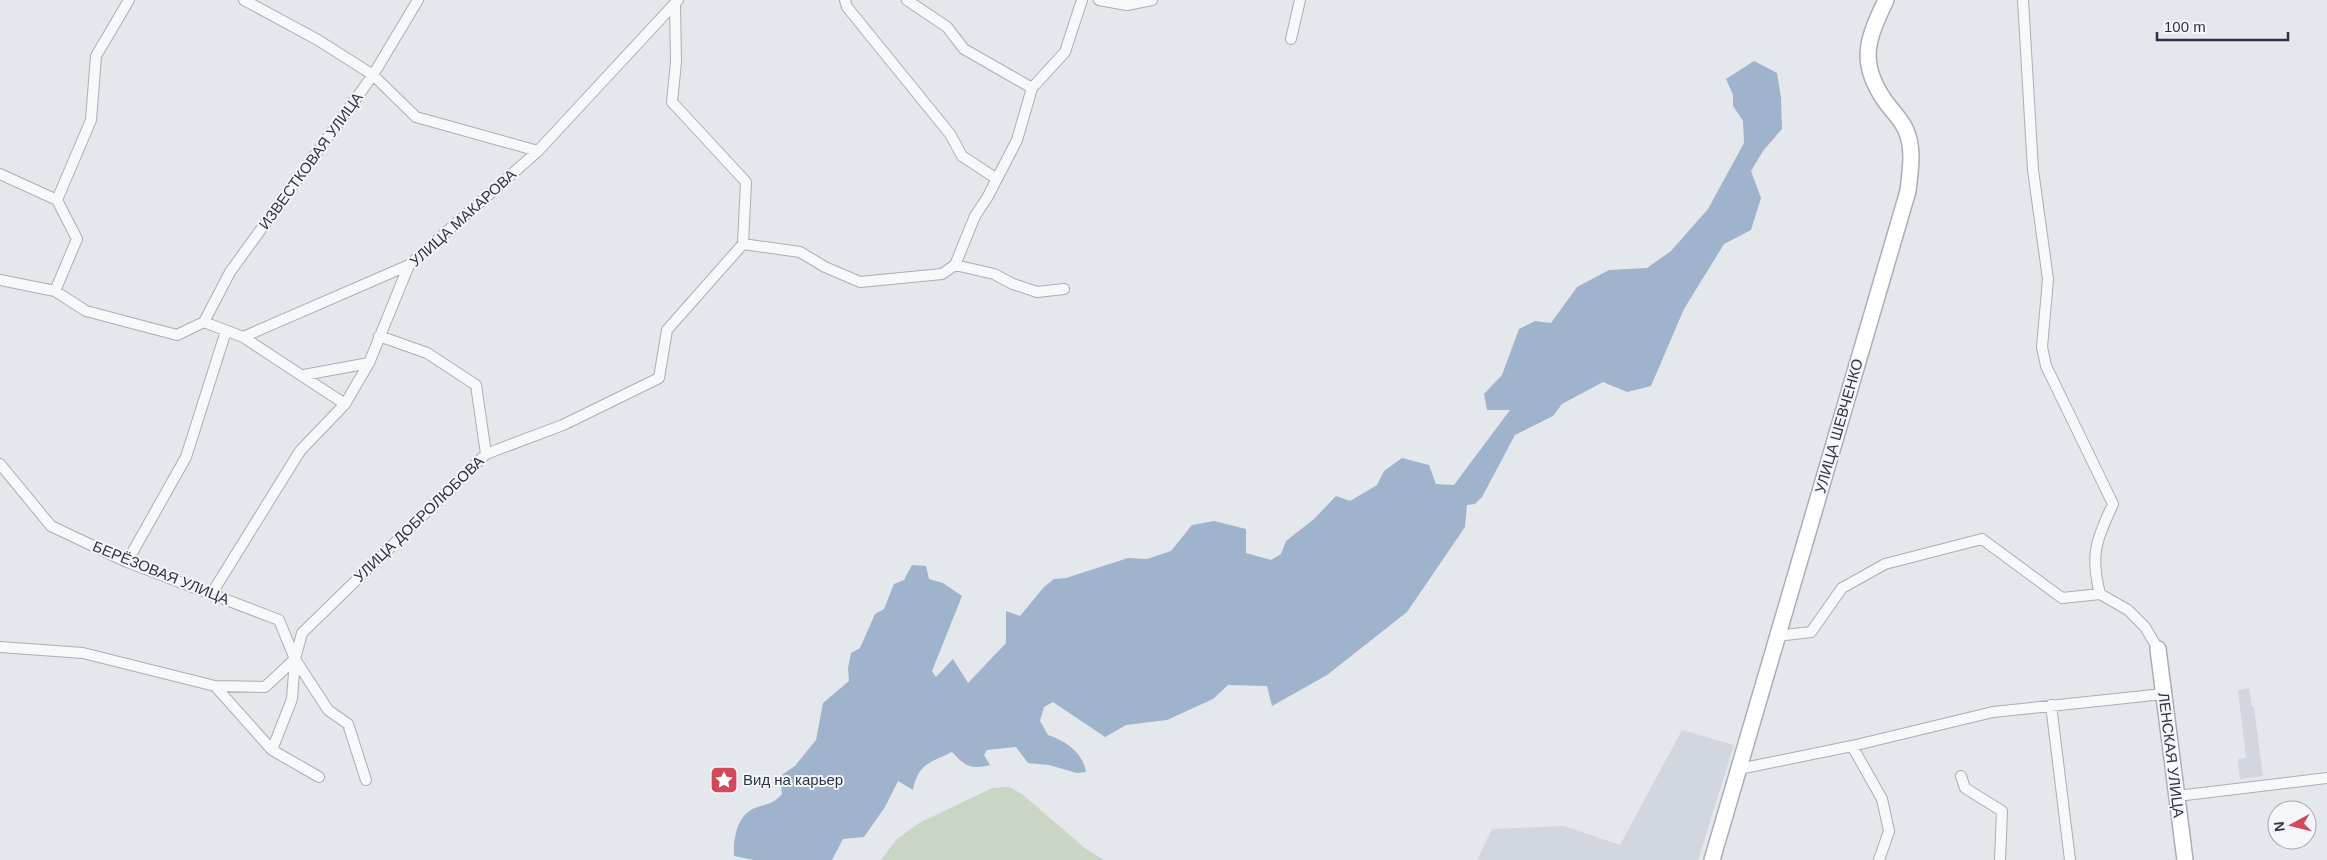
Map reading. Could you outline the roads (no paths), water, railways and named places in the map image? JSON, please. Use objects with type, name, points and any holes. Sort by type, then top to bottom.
[{"type":"street","points":[[57,200],[90,120],[96,56],[129,0]]},
{"type":"street","points":[[244,0],[318,40],[373,75],[416,116],[538,150]]},
{"type":"street","name":"ИЗВЕСТКОВАЯ УЛИЦА","points":[[204,322],[230,272],[373,75],[418,0]]},
{"type":"street","points":[[845,0],[847,7],[950,134],[962,156],[997,179]]},
{"type":"street","points":[[907,0],[947,27],[964,49],[1032,88]]},
{"type":"street","points":[[676,2],[676,62],[672,102],[746,182],[743,244],[800,252],[825,268],[860,282],[942,274],[955,264],[975,216],[1017,140],[1032,88],[1065,52],[1082,0]]},
{"type":"street","points":[[1099,0],[1127,5],[1152,0]]},
{"type":"street","points":[[1291,39],[1300,0]]},
{"type":"street","name":"УЛИЦА ШЕВЧЕНКО","points":[[1712,860],[1908,191],[1911,159],[1907,132],[1877,89],[1868,66],[1870,34],[1886,0]]},
{"type":"street","points":[[2022,0],[2033,170],[2048,279],[2042,347],[2046,366],[2113,504],[2094,549],[2094,572],[2100,594]]},
{"type":"street","name":"УЛИЦА МАКАРОВА","points":[[212,593],[300,451],[345,404],[369,363],[409,265],[538,150],[676,2]]},
{"type":"street","points":[[0,174],[57,200],[77,239],[55,291]]},
{"type":"street","name":"УЛИЦА ДОБРОЛЮБОВА","points":[[272,750],[292,700],[295,659],[302,633],[486,454],[564,425],[659,378],[667,330],[743,244]]},
{"type":"street","points":[[955,264],[994,274],[1013,284],[1037,292],[1064,289]]},
{"type":"street","points":[[243,338],[409,265]]},
{"type":"street","points":[[0,280],[55,291],[86,311],[177,334],[204,322],[243,338],[304,375],[345,404]]},
{"type":"street","points":[[127,562],[186,457],[226,331]]},
{"type":"street","points":[[379,336],[427,352],[476,385],[486,454]]},
{"type":"street","points":[[304,375],[369,363]]},
{"type":"street","name":"БЕРЁЗОВАЯ УЛИЦА","points":[[0,464],[50,526],[127,562],[279,620],[295,659],[328,710],[348,724],[366,780]]},
{"type":"street","points":[[1777,636],[1811,632],[1842,588],[1886,564],[1982,539],[2062,598],[2100,594],[2128,610],[2145,627],[2158,649]]},
{"type":"street","points":[[0,647],[83,653],[216,686],[266,687],[295,659]]},
{"type":"street","name":"ЛЕНСКАЯ УЛИЦА","points":[[2158,649],[2185,860]]},
{"type":"street","points":[[216,686],[272,750],[319,777]]},
{"type":"street","points":[[1739,768],[1852,746],[1992,712],[2163,694]]},
{"type":"street","points":[[2051,705],[2070,860]]},
{"type":"street","points":[[1852,746],[1882,799],[1890,831],[1880,860]]},
{"type":"street","points":[[1961,776],[1965,788],[2002,811],[2000,860]]},
{"type":"street","points":[[2177,796],[2327,778]]},
{"type":"water","points":[[1754,61],[1777,73],[1781,97],[1782,129],[1763,151],[1751,171],[1761,198],[1751,230],[1724,244],[1684,309],[1651,386],[1627,392],[1603,382],[1562,404],[1553,416],[1515,435],[1482,497],[1475,504],[1467,505],[1465,527],[1407,612],[1327,675],[1272,706],[1267,686],[1228,685],[1213,699],[1167,720],[1126,725],[1105,737],[1053,702],[1044,707],[1040,721],[1048,735],[1073,749],[1081,759],[1086,772],[1077,773],[1049,765],[1028,763],[1016,747],[987,750],[984,755],[990,765],[977,767],[964,764],[952,752],[921,769],[913,790],[898,781],[885,807],[864,837],[843,839],[832,860],[754,860],[734,856],[735,835],[740,822],[749,811],[772,802],[782,794],[780,776],[795,766],[816,740],[823,703],[849,681],[848,668],[851,653],[860,648],[875,614],[884,609],[894,584],[904,580],[912,565],[926,566],[929,579],[943,583],[962,596],[932,671],[936,677],[953,659],[968,683],[1006,643],[1006,611],[1020,616],[1044,587],[1054,579],[1066,578],[1128,558],[1147,559],[1171,551],[1192,525],[1214,521],[1246,529],[1246,553],[1271,560],[1281,554],[1286,541],[1314,519],[1336,496],[1350,501],[1377,485],[1384,471],[1402,458],[1429,465],[1436,484],[1454,485],[1510,410],[1487,410],[1484,394],[1502,375],[1519,329],[1535,321],[1551,323],[1577,287],[1609,270],[1647,268],[1671,251],[1708,209],[1744,143],[1743,121],[1733,106],[1733,95],[1726,79]]},
{"type":"place","name":"Вид на карьер","points":[[724,780]]}]
